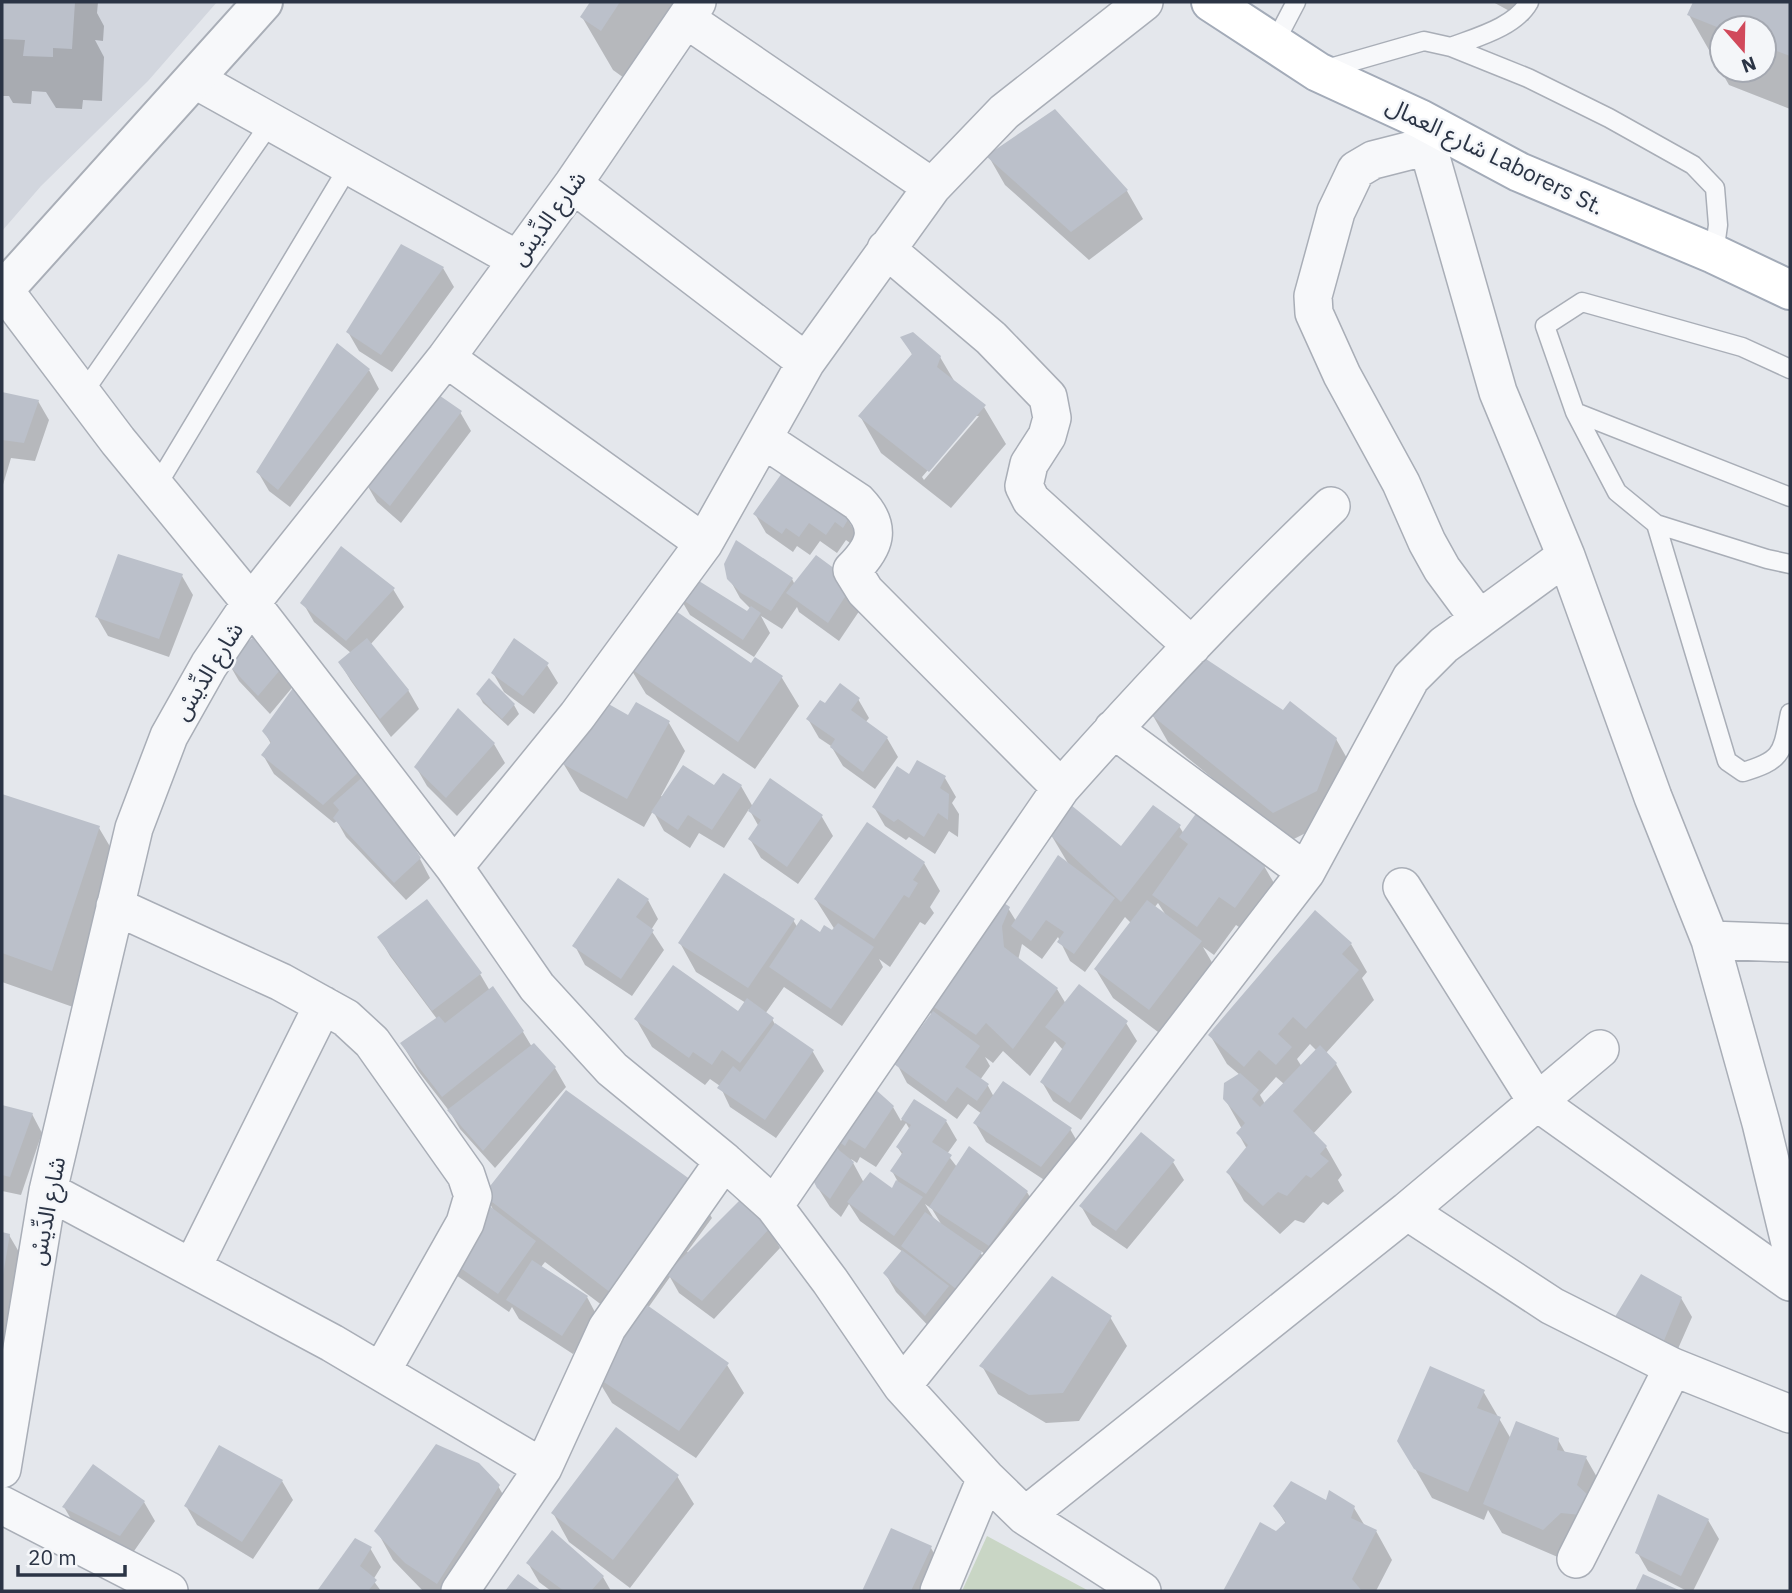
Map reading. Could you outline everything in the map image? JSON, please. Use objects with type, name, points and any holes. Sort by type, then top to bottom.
[{"type":"main road","name":"شارع العمال Laborers St.","points":[[1211,2],[1318,72],[1424,133],[1714,254],[1790,290]]},
{"type":"street","points":[[263,2],[3,291],[156,487],[251,603],[454,867],[537,987],[612,1069],[774,1206],[831,1281],[902,1386],[986,1478],[1025,1516],[1142,1591]]},
{"type":"street","points":[[454,867],[577,716],[704,543],[806,362],[932,187],[1004,113],[1144,2]]},
{"type":"street","points":[[692,11],[932,187]]},
{"type":"street","name":"شارع الدِّيسْ","points":[[2,1469],[48,1191],[134,828],[169,736],[209,665],[251,603],[446,358],[573,184],[692,11]]},
{"type":"street","points":[[194,79],[516,260]]},
{"type":"street","points":[[1479,619],[1442,569],[1427,542],[1401,483],[1342,375],[1314,313],[1313,296],[1336,212],[1356,170],[1424,133],[1498,392],[1566,556],[1653,797],[1710,940],[1761,1123],[1790,1243]]},
{"type":"street","points":[[573,184],[806,362]]},
{"type":"street","points":[[887,249],[992,338],[1048,397],[1052,418],[1047,436],[1029,464],[1024,486],[1031,500],[1192,646]]},
{"type":"street","points":[[446,358],[704,543]]},
{"type":"street","points":[[763,439],[858,502],[868,512],[875,526],[872,546],[852,570],[855,578],[865,592],[1060,788]]},
{"type":"street","points":[[774,1206],[1060,788],[1267,566],[1331,506]]},
{"type":"street","points":[[902,1386],[1093,1150],[1306,872],[1412,678],[1444,645],[1566,556]]},
{"type":"street","points":[[1113,729],[1306,872]]},
{"type":"street","points":[[1402,887],[1537,1102],[1790,1282]]},
{"type":"street","points":[[115,906],[281,982],[346,1018],[373,1042],[461,1166],[473,1196],[465,1223],[381,1372]]},
{"type":"street","points":[[1710,940],[1790,943]]},
{"type":"street","points":[[192,1268],[323,1005]]},
{"type":"street","points":[[1025,1516],[1407,1211],[1600,1049]]},
{"type":"street","points":[[460,1591],[543,1468],[607,1328],[724,1161]]},
{"type":"street","points":[[48,1191],[381,1372],[543,1468]]},
{"type":"street","points":[[1407,1211],[1552,1306],[1673,1367],[1790,1414]]},
{"type":"street","points":[[1576,1559],[1673,1367]]},
{"type":"street","points":[[939,1591],[986,1478]]},
{"type":"street","points":[[2,1505],[169,1591]]},
{"type":"lane","points":[[1274,44],[1296,2]]},
{"type":"lane","points":[[1451,47],[1489,33],[1524,12],[1529,2]]},
{"type":"lane","points":[[1318,72],[1424,41],[1451,47],[1528,78],[1609,118],[1693,165],[1715,188],[1718,225],[1714,254]]},
{"type":"lane","points":[[83,393],[271,122]]},
{"type":"lane","points":[[156,487],[349,166]]},
{"type":"lane","points":[[1790,369],[1742,347],[1582,302],[1545,326],[1575,412],[1617,492],[1656,524],[1790,564]]},
{"type":"lane","points":[[1575,412],[1790,497]]},
{"type":"lane","points":[[1656,524],[1727,761],[1743,772],[1776,758],[1783,747],[1790,713]]},
{"type":"shaded area","points":[[2,2],[217,2],[148,81],[41,186],[2,231]]},
{"type":"green space","points":[[987,1536],[1089,1591],[962,1591]]},
{"type":"building","points":[[2,2],[75,2],[72,49],[53,48],[53,57],[23,56],[25,40],[2,39]]},
{"type":"building","points":[[590,2],[620,2],[601,31],[580,17]]},
{"type":"building","points":[[1693,2],[1790,2],[1790,56],[1778,51],[1778,14],[1708,14],[1708,23],[1687,15]]},
{"type":"building","points":[[1055,109],[1128,190],[1071,232],[986,156]]},
{"type":"building","points":[[401,244],[444,267],[381,355],[346,332]]},
{"type":"building","points":[[913,332],[941,356],[937,367],[986,405],[929,472],[858,416],[912,354],[900,337]]},
{"type":"building","points":[[337,343],[370,369],[278,490],[256,472]]},
{"type":"building","points":[[433,391],[462,411],[390,506],[364,483]]},
{"type":"building","points":[[2,392],[39,400],[24,443],[2,440]]},
{"type":"building","points":[[782,473],[849,518],[843,528],[835,522],[826,535],[809,523],[799,537],[786,528],[782,534],[753,514]]},
{"type":"building","points":[[736,540],[793,578],[771,611],[741,593],[727,579],[724,564]]},
{"type":"building","points":[[341,546],[395,588],[346,641],[300,603]]},
{"type":"building","points":[[118,554],[183,574],[159,639],[95,617]]},
{"type":"building","points":[[816,555],[854,583],[828,623],[786,593]]},
{"type":"building","points":[[691,576],[747,611],[751,606],[761,613],[743,640],[677,596]]},
{"type":"building","points":[[673,609],[751,663],[755,657],[783,676],[738,742],[627,666]]},
{"type":"building","points":[[258,633],[286,663],[258,696],[226,662]]},
{"type":"building","points":[[367,638],[409,690],[380,719],[338,662]]},
{"type":"building","points":[[514,638],[549,663],[523,696],[491,673]]},
{"type":"building","points":[[1200,655],[1283,710],[1290,701],[1337,738],[1317,791],[1273,813],[1150,714]]},
{"type":"building","points":[[489,678],[515,704],[502,719],[476,694]]},
{"type":"building","points":[[840,683],[860,698],[851,710],[888,737],[863,772],[830,747],[835,739],[806,719],[820,700],[825,703]]},
{"type":"building","points":[[293,688],[359,772],[323,805],[261,755],[271,742],[262,731]]},
{"type":"building","points":[[605,702],[628,715],[636,702],[670,721],[627,799],[561,763]]},
{"type":"building","points":[[458,708],[495,743],[446,798],[414,767]]},
{"type":"building","points":[[917,760],[946,776],[940,788],[949,794],[948,820],[938,813],[924,837],[898,819],[894,822],[872,807],[897,766],[909,774]]},
{"type":"building","points":[[683,765],[714,785],[723,773],[742,785],[712,830],[688,815],[678,830],[651,812]]},
{"type":"building","points":[[366,774],[421,858],[394,883],[333,818],[339,810],[333,803]]},
{"type":"building","points":[[770,778],[823,815],[787,867],[748,839],[761,820],[748,811]]},
{"type":"building","points":[[2,794],[100,826],[52,971],[2,953]]},
{"type":"building","points":[[1071,805],[1121,846],[1153,805],[1181,825],[1121,902],[1048,833]]},
{"type":"building","points":[[1200,808],[1209,815],[1204,821],[1266,865],[1235,908],[1219,897],[1197,927],[1152,895],[1188,844],[1179,837]]},
{"type":"building","points":[[867,822],[925,862],[913,880],[918,883],[909,898],[904,895],[874,939],[814,899]]},
{"type":"building","points":[[1058,855],[1115,898],[1074,954],[1057,942],[1064,932],[1046,920],[1031,941],[1011,926]]},
{"type":"building","points":[[724,873],[795,919],[748,988],[678,943]]},
{"type":"building","points":[[618,878],[649,899],[636,917],[654,930],[621,979],[572,946]]},
{"type":"building","points":[[992,895],[1010,907],[1002,926],[1004,947],[1058,988],[1013,1049],[986,1023],[976,1035],[919,997]]},
{"type":"building","points":[[427,899],[482,973],[432,1011],[377,937]]},
{"type":"building","points":[[1147,900],[1202,941],[1149,1010],[1094,969]]},
{"type":"building","points":[[1315,910],[1352,943],[1342,954],[1359,970],[1306,1029],[1293,1017],[1278,1034],[1292,1047],[1276,1065],[1259,1050],[1244,1067],[1208,1035]]},
{"type":"building","points":[[801,919],[820,932],[824,925],[832,930],[838,923],[874,947],[831,1009],[769,967]]},
{"type":"building","points":[[673,965],[738,1011],[747,998],[774,1018],[740,1063],[722,1050],[712,1065],[693,1052],[689,1058],[634,1019]]},
{"type":"building","points":[[1079,984],[1128,1021],[1070,1103],[1040,1082],[1066,1043],[1045,1027]]},
{"type":"building","points":[[493,986],[524,1031],[442,1097],[400,1043],[439,1016],[445,1023]]},
{"type":"building","points":[[933,1011],[980,1046],[965,1067],[989,1084],[977,1101],[957,1087],[946,1102],[894,1064]]},
{"type":"building","points":[[775,1023],[814,1050],[765,1120],[717,1088],[733,1066],[740,1072]]},
{"type":"building","points":[[534,1043],[556,1067],[483,1151],[447,1110]]},
{"type":"building","points":[[1320,1045],[1337,1063],[1293,1111],[1327,1146],[1320,1154],[1329,1161],[1311,1178],[1306,1175],[1287,1196],[1278,1192],[1263,1206],[1226,1172],[1248,1145],[1236,1133],[1245,1123],[1223,1099],[1224,1083],[1240,1073],[1259,1090],[1252,1099],[1260,1107]]},
{"type":"building","points":[[865,1080],[894,1106],[865,1149],[849,1139],[845,1146],[827,1133]]},
{"type":"building","points":[[1003,1081],[1072,1128],[1041,1167],[973,1123]]},
{"type":"building","points":[[566,1090],[691,1180],[611,1293],[483,1195]]},
{"type":"building","points":[[914,1099],[947,1120],[932,1142],[952,1155],[926,1194],[890,1171],[903,1152],[896,1147],[911,1125],[901,1119]]},
{"type":"building","points":[[2,1105],[33,1113],[10,1177],[2,1175]]},
{"type":"building","points":[[1141,1132],[1175,1160],[1116,1231],[1079,1206]]},
{"type":"building","points":[[825,1139],[854,1162],[830,1199],[817,1188],[812,1178]]},
{"type":"building","points":[[969,1146],[1028,1191],[989,1246],[929,1207]]},
{"type":"building","points":[[870,1172],[892,1188],[896,1180],[923,1197],[894,1236],[847,1202]]},
{"type":"building","points":[[745,1195],[770,1228],[702,1301],[666,1274]]},
{"type":"building","points":[[479,1198],[536,1241],[498,1294],[443,1256]]},
{"type":"building","points":[[925,1212],[982,1252],[956,1289],[901,1246]]},
{"type":"building","points":[[2,1232],[10,1234],[3,1275],[2,1275]]},
{"type":"building","points":[[902,1250],[949,1286],[925,1316],[883,1273]]},
{"type":"building","points":[[532,1260],[588,1296],[562,1336],[506,1300]]},
{"type":"building","points":[[1641,1274],[1682,1297],[1663,1343],[1613,1320]]},
{"type":"building","points":[[1052,1276],[1112,1316],[1063,1393],[1029,1395],[979,1366]]},
{"type":"building","points":[[647,1305],[729,1363],[679,1431],[593,1375]]},
{"type":"building","points":[[1430,1366],[1485,1390],[1477,1408],[1501,1417],[1468,1492],[1414,1469],[1397,1441]]},
{"type":"building","points":[[1516,1421],[1559,1438],[1557,1450],[1587,1456],[1577,1485],[1588,1495],[1581,1515],[1561,1513],[1543,1530],[1483,1504]]},
{"type":"building","points":[[616,1427],[679,1475],[613,1560],[551,1513]]},
{"type":"building","points":[[436,1444],[479,1463],[500,1485],[437,1584],[405,1563],[374,1531]]},
{"type":"building","points":[[219,1445],[283,1480],[242,1542],[184,1506]]},
{"type":"building","points":[[93,1464],[145,1501],[120,1536],[62,1507]]},
{"type":"building","points":[[1291,1481],[1326,1500],[1329,1490],[1355,1506],[1351,1518],[1377,1530],[1352,1579],[1362,1591],[1223,1591],[1260,1522],[1276,1531],[1286,1522],[1273,1506]]},
{"type":"building","points":[[1658,1494],[1709,1519],[1681,1576],[1635,1553]]},
{"type":"building","points":[[891,1528],[932,1546],[911,1591],[862,1591]]},
{"type":"building","points":[[552,1530],[604,1576],[591,1591],[564,1591],[526,1563]]},
{"type":"building","points":[[355,1538],[372,1547],[360,1566],[377,1580],[368,1591],[317,1591]]},
{"type":"building","points":[[518,1574],[542,1591],[505,1591]]},
{"type":"building","points":[[1643,1574],[1681,1591],[1635,1591]]}]
